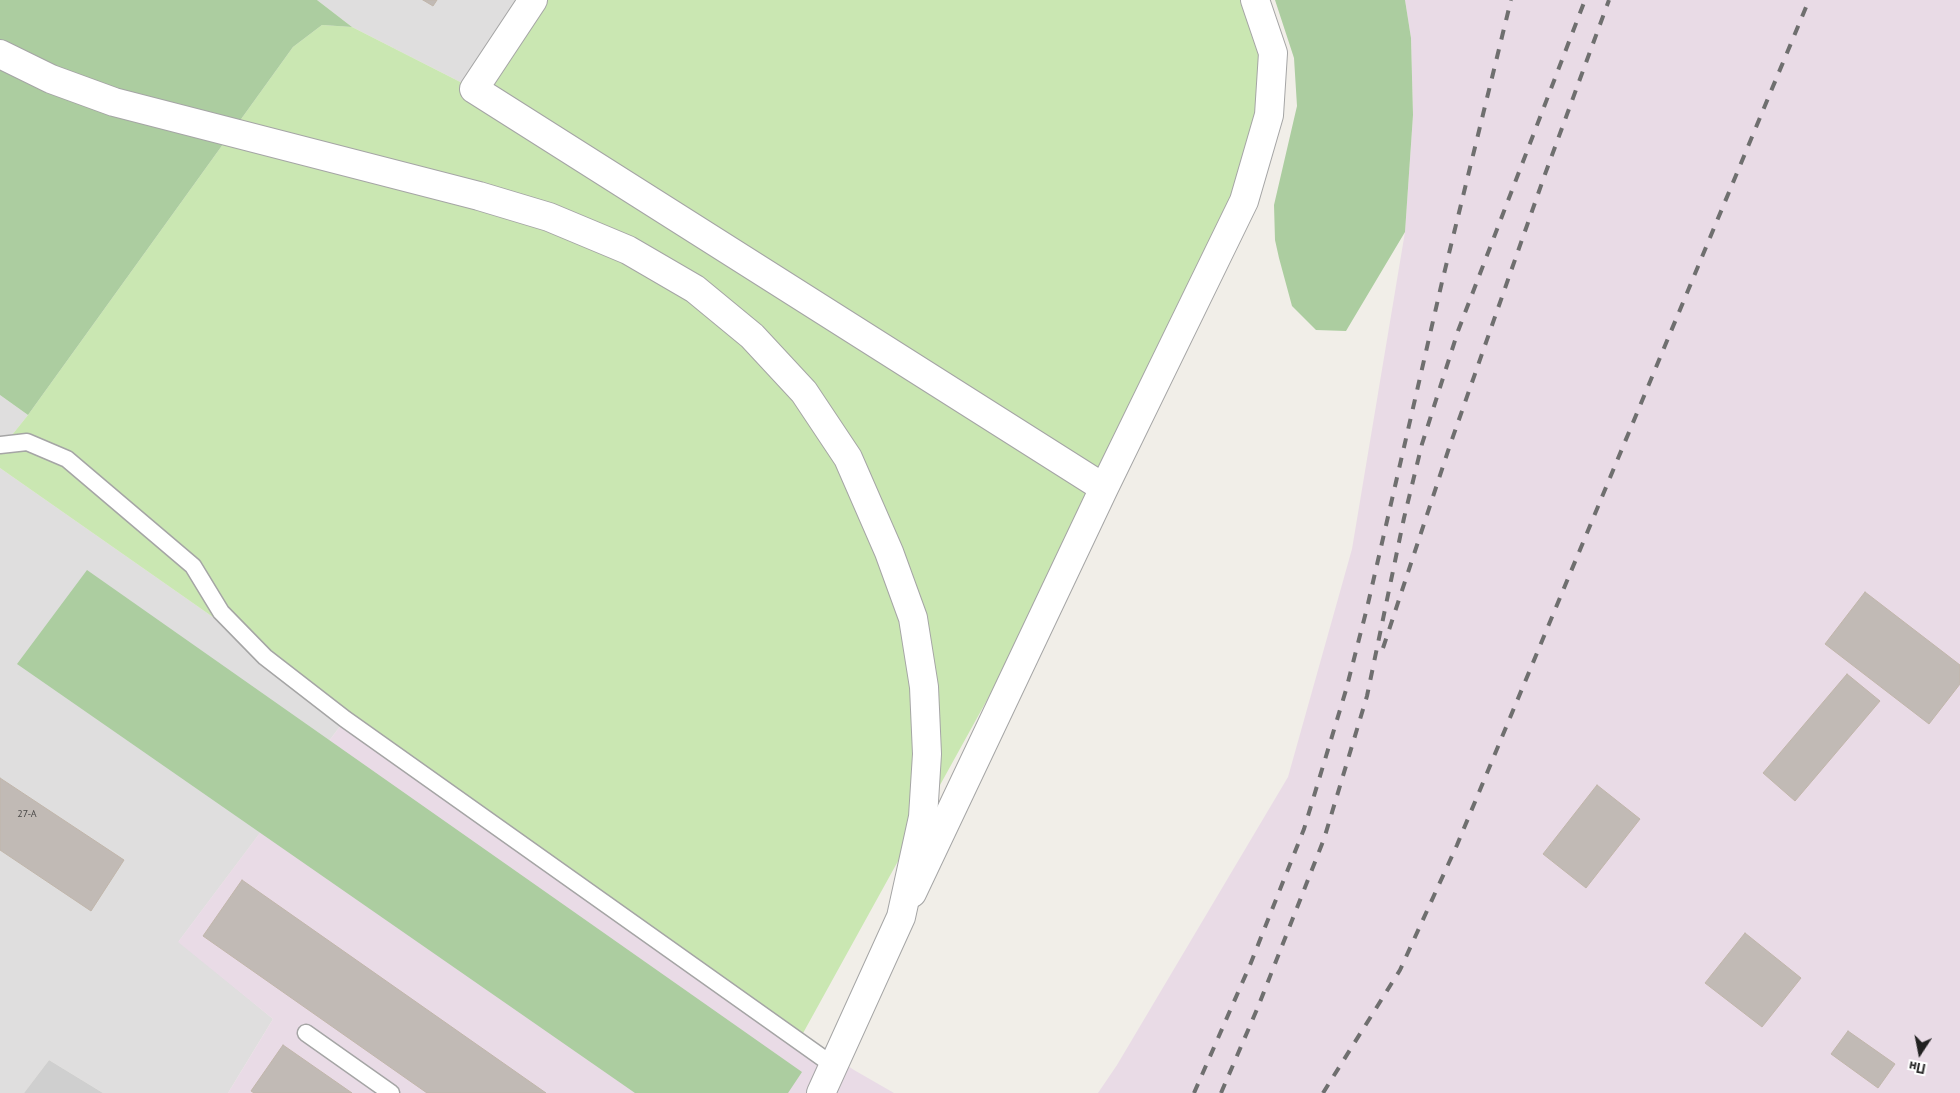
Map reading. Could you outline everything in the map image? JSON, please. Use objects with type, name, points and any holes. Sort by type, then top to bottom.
[{"type":"street","points":[[533,0],[474,89],[1104,488]]},
{"type":"street","points":[[821,1093],[901,916],[1104,488],[1244,201],[1269,114],[1273,53],[1255,0]]},
{"type":"street","points":[[0,54],[51,79],[114,102],[479,196],[549,217],[628,250],[670,274],[695,289],[752,336],[804,392],[848,458],[889,552],[913,618],[924,686],[927,754],[923,817],[901,916]]},
{"type":"lane","points":[[0,445],[27,442],[67,459],[193,566],[221,612],[265,657],[345,719],[834,1066]]},
{"type":"lane","points":[[306,1033],[391,1093]]},
{"type":"shaded area","points":[[317,0],[533,0],[474,89],[352,27]]},
{"type":"shaded area","points":[[1405,0],[1960,0],[1960,1093],[1098,1093],[1117,1065],[1288,777],[1352,549],[1405,232],[1413,115],[1411,38]]},
{"type":"shaded area","points":[[0,395],[28,415],[0,450]]},
{"type":"shaded area","points":[[0,468],[350,713],[179,941],[273,1019],[228,1093],[103,1093],[49,1060],[24,1093],[0,1093]]},
{"type":"shaded area","points":[[350,713],[802,1035],[854,1070],[894,1093],[228,1093],[273,1019],[178,942]]},
{"type":"shaded area","points":[[49,1060],[103,1093],[24,1093]]},
{"type":"green space","points":[[0,0],[317,0],[352,27],[322,25],[293,47],[28,415],[0,395]]},
{"type":"green space","points":[[533,0],[1255,0],[1269,115],[1104,488],[802,1035],[350,713],[0,468],[0,450],[28,415],[293,47],[322,25],[352,27],[474,89]]},
{"type":"green space","points":[[1275,0],[1405,0],[1411,38],[1413,115],[1405,232],[1346,331],[1316,330],[1292,306],[1275,240],[1274,205],[1297,106],[1294,58]]},
{"type":"green space","points":[[87,570],[802,1072],[788,1093],[635,1093],[17,664]]},
{"type":"building","points":[[423,0],[437,0],[433,6]]},
{"type":"building","points":[[1865,592],[1960,665],[1960,684],[1929,724],[1825,644]]},
{"type":"building","points":[[1847,674],[1880,701],[1795,801],[1763,773]]},
{"type":"building","points":[[0,778],[124,860],[91,911],[0,850]]},
{"type":"building","points":[[1597,785],[1640,819],[1586,888],[1543,854]]},
{"type":"building","points":[[242,880],[546,1093],[427,1093],[203,936]]},
{"type":"building","points":[[1745,933],[1801,978],[1762,1027],[1705,983]]},
{"type":"building","points":[[1848,1031],[1895,1064],[1878,1088],[1831,1054]]},
{"type":"building","points":[[283,1045],[352,1093],[254,1093],[251,1091]]},
{"type":"railway","points":[[1194,1093],[1250,965],[1304,829],[1346,690],[1367,608],[1442,282],[1511,0]]},
{"type":"railway","points":[[1221,1093],[1258,1007],[1324,839],[1367,696],[1404,518],[1422,444],[1458,331],[1585,0]]},
{"type":"railway","points":[[1383,648],[1449,448],[1544,177],[1609,0]]},
{"type":"railway","points":[[1323,1093],[1400,970],[1457,845],[1809,0]]}]
